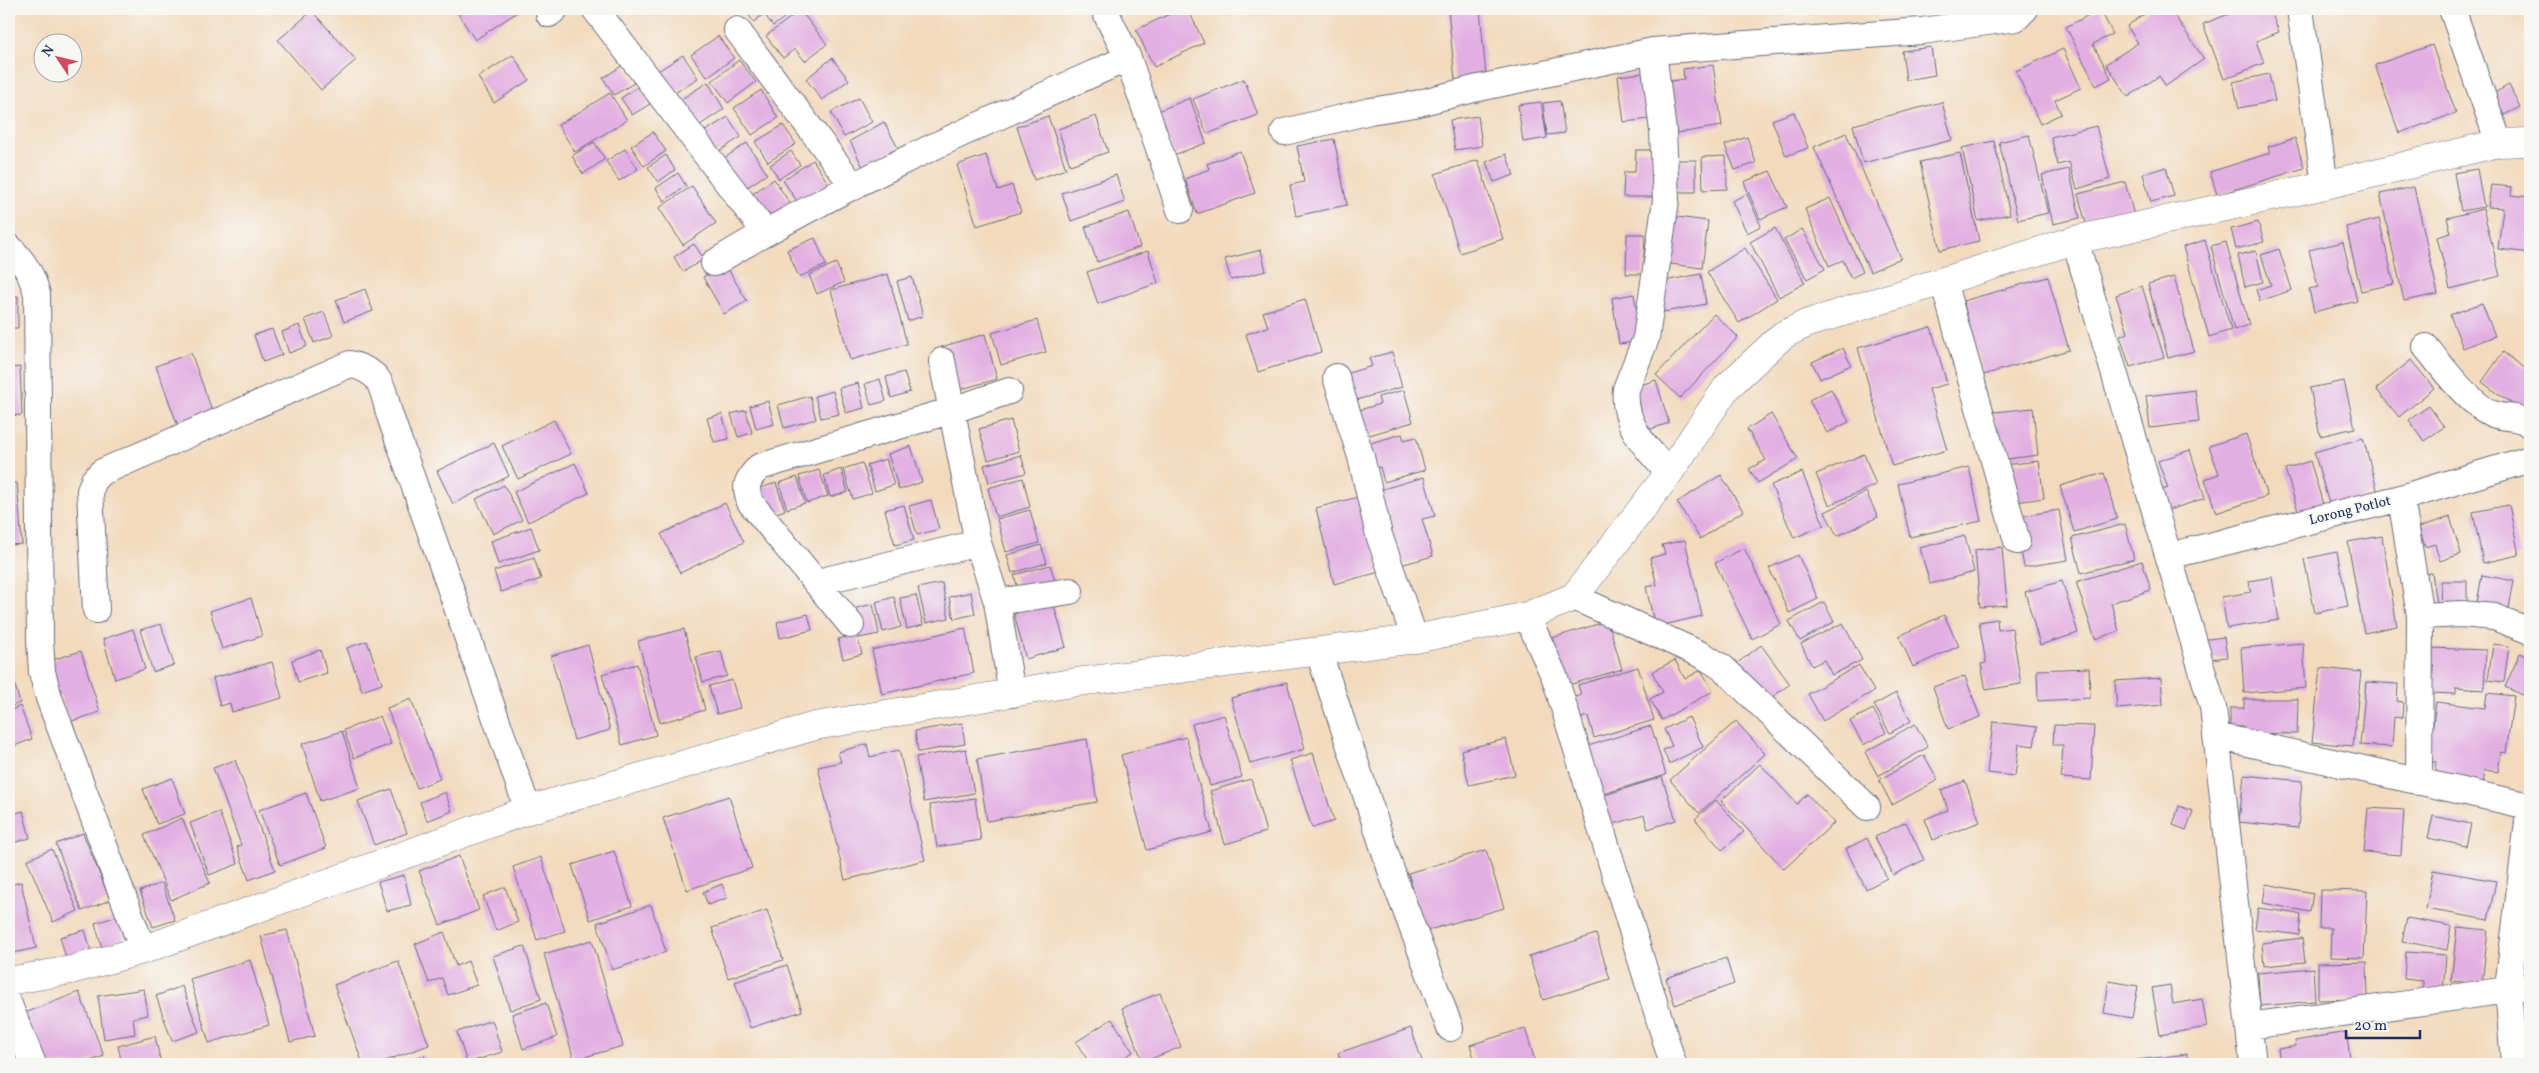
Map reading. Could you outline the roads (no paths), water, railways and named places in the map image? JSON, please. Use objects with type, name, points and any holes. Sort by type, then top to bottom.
[{"type":"street","points":[[595,9],[765,232]]},
{"type":"street","points":[[1104,9],[1128,58],[1180,210]]},
{"type":"street","points":[[1284,132],[1370,111],[1415,104],[1474,89],[1653,51],[1922,31],[2016,18],[2025,9]]},
{"type":"street","points":[[2300,9],[2325,185]]},
{"type":"street","points":[[2452,9],[2499,143]]},
{"type":"street","points":[[737,30],[854,187]]},
{"type":"street","points":[[1653,51],[1663,131],[1666,200],[1646,338],[1626,389],[1625,397],[1630,418],[1641,442],[1669,472]]},
{"type":"street","points":[[714,263],[765,232],[964,132],[1128,58]]},
{"type":"street","points":[[9,981],[71,970],[143,950],[528,810],[815,726],[1077,682],[1320,653],[1415,639],[1527,616],[1574,596],[1669,472],[1727,387],[1783,335],[1808,323],[2075,240],[2325,185],[2499,143],[2530,142]]},
{"type":"street","points":[[2075,240],[2213,707],[2253,1064]]},
{"type":"street","points":[[9,247],[25,263],[37,294],[40,641],[42,672],[49,698],[143,950]]},
{"type":"street","points":[[1943,281],[2017,541]]},
{"type":"street","points":[[2426,347],[2462,390],[2486,410],[2494,414],[2520,419],[2530,425]]},
{"type":"street","points":[[942,361],[978,543],[997,602],[1012,694]]},
{"type":"street","points":[[96,610],[90,491],[94,480],[102,472],[350,364],[366,369],[380,380],[389,413],[528,810]]},
{"type":"street","points":[[1336,377],[1361,457],[1379,535],[1415,639]]},
{"type":"street","points":[[851,625],[818,582],[750,502],[745,487],[748,478],[759,467],[953,410],[1009,391]]},
{"type":"street","name":"Lorong Potlot","points":[[2169,556],[2401,498],[2530,459]]},
{"type":"street","points":[[2401,498],[2420,616],[2419,782]]},
{"type":"street","points":[[818,582],[978,543]]},
{"type":"street","points":[[997,602],[1070,591]]},
{"type":"street","points":[[1574,596],[1704,656],[1723,668],[1867,807]]},
{"type":"street","points":[[2420,616],[2462,614],[2494,617],[2530,631]]},
{"type":"street","points":[[1527,616],[1556,678],[1673,1064]]},
{"type":"street","points":[[1320,653],[1393,876],[1450,1028]]},
{"type":"street","points":[[2216,736],[2530,805],[2514,1064]]},
{"type":"street","points":[[2249,1026],[2519,987]]},
{"type":"street","points":[[9,1005],[33,1064]]}]
